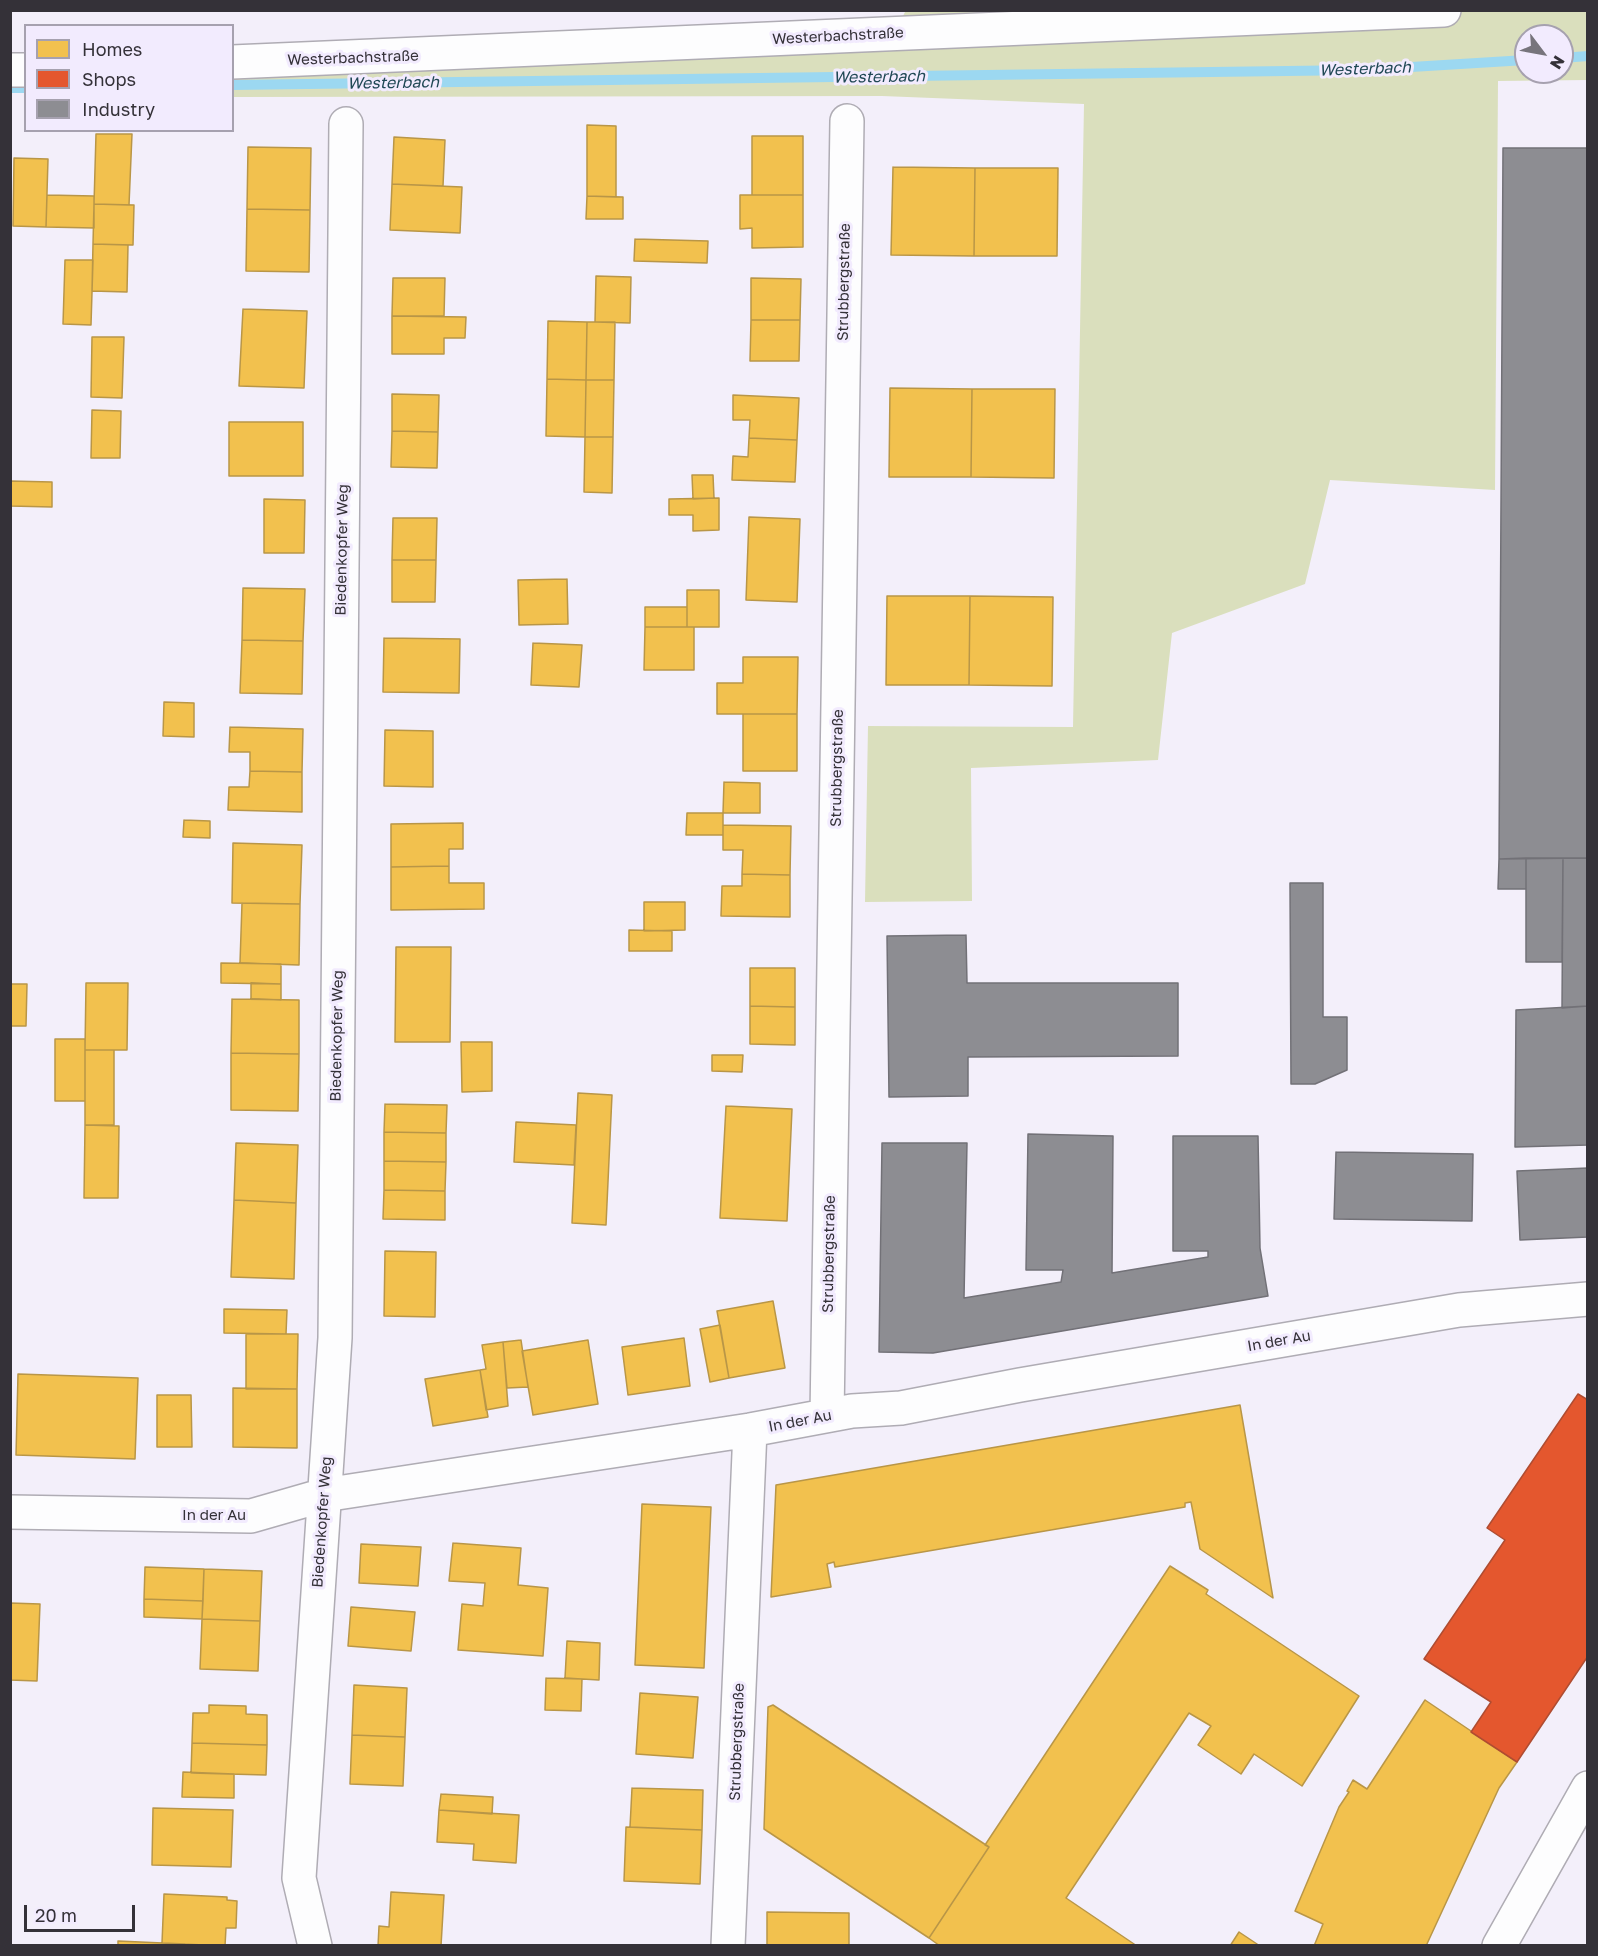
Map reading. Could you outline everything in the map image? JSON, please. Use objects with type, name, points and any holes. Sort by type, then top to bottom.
[{"type":"street","name":"Westerbachstraße","points":[[234,62],[1444,10]]},
{"type":"street","name":"Strubbergstraße","points":[[827,1415],[847,121]]},
{"type":"street","name":"Biedenkopfer Weg","points":[[315,1946],[299,1878],[334,1338],[346,124]]},
{"type":"street","name":"In der Au","points":[[10,1512],[251,1516],[324,1495],[750,1430],[827,1415],[901,1408],[1031,1383],[1460,1310],[1587,1299]]},
{"type":"street","name":"Strubbergstraße","points":[[728,1946],[750,1430]]},
{"type":"street","points":[[1499,1946],[1587,1788]]},
{"type":"green space","points":[[906,10],[1587,10],[1588,80],[1574,80],[1574,24],[1514,24],[1514,81],[1498,81],[1495,490],[1330,480],[1305,584],[1172,633],[1158,760],[971,768],[972,901],[865,902],[868,726],[1073,727],[1084,104],[882,96],[234,97],[234,45],[903,16]]},
{"type":"building: Homes","points":[[587,125],[616,126],[616,197],[587,196]]},
{"type":"building: Homes","points":[[96,134],[132,134],[129,205],[94,204]]},
{"type":"building: Homes","points":[[752,136],[803,136],[803,195],[752,195]]},
{"type":"building: Homes","points":[[394,137],[445,140],[443,186],[392,184]]},
{"type":"building: Homes","points":[[248,147],[311,148],[310,210],[247,209]]},
{"type":"building: Homes","points":[[14,158],[48,159],[46,227],[13,226]]},
{"type":"building: Homes","points":[[893,167],[975,168],[974,256],[891,255]]},
{"type":"building: Homes","points":[[975,168],[1058,168],[1057,256],[974,256]]},
{"type":"building: Homes","points":[[392,184],[462,187],[460,233],[390,230]]},
{"type":"building: Homes","points":[[47,195],[94,196],[94,228],[46,227]]},
{"type":"building: Homes","points":[[740,195],[803,195],[803,247],[752,248],[752,228],[740,229]]},
{"type":"building: Homes","points":[[587,196],[623,197],[623,219],[586,219]]},
{"type":"building: Homes","points":[[94,204],[134,205],[133,245],[93,244]]},
{"type":"building: Homes","points":[[247,209],[310,210],[309,272],[246,271]]},
{"type":"building: Homes","points":[[635,239],[708,241],[707,263],[634,261]]},
{"type":"building: Homes","points":[[93,244],[128,245],[127,292],[92,291]]},
{"type":"building: Homes","points":[[65,260],[93,260],[91,325],[63,324]]},
{"type":"building: Homes","points":[[596,276],[631,277],[630,323],[595,322]]},
{"type":"building: Homes","points":[[393,278],[445,278],[444,316],[392,316]]},
{"type":"building: Homes","points":[[751,278],[801,279],[800,320],[751,320]]},
{"type":"building: Homes","points":[[243,309],[307,311],[304,388],[239,386]]},
{"type":"building: Homes","points":[[392,316],[466,317],[465,338],[444,338],[444,354],[392,354]]},
{"type":"building: Homes","points":[[751,320],[800,320],[799,361],[750,361]]},
{"type":"building: Homes","points":[[548,321],[587,322],[586,380],[547,379]]},
{"type":"building: Homes","points":[[587,322],[615,322],[614,380],[586,380]]},
{"type":"building: Homes","points":[[92,337],[124,337],[122,398],[91,397]]},
{"type":"building: Homes","points":[[547,379],[586,380],[585,437],[546,436]]},
{"type":"building: Homes","points":[[586,380],[614,380],[613,437],[585,437]]},
{"type":"building: Homes","points":[[890,388],[972,389],[971,477],[889,477]]},
{"type":"building: Homes","points":[[972,389],[1055,389],[1054,478],[971,477]]},
{"type":"building: Homes","points":[[392,394],[439,395],[438,432],[392,431]]},
{"type":"building: Homes","points":[[733,395],[799,398],[797,440],[749,438],[750,420],[733,420]]},
{"type":"building: Homes","points":[[92,410],[121,411],[120,458],[91,458]]},
{"type":"building: Homes","points":[[229,422],[303,422],[303,476],[229,476]]},
{"type":"building: Homes","points":[[392,431],[438,432],[437,468],[391,467]]},
{"type":"building: Homes","points":[[585,437],[613,437],[612,493],[584,492]]},
{"type":"building: Homes","points":[[749,438],[797,440],[795,482],[732,480],[733,456],[748,457]]},
{"type":"building: Homes","points":[[692,475],[713,475],[714,498],[693,499]]},
{"type":"building: Homes","points":[[10,481],[52,482],[52,507],[10,506]]},
{"type":"building: Homes","points":[[719,498],[719,530],[693,531],[693,515],[669,515],[669,499]]},
{"type":"building: Homes","points":[[264,499],[305,500],[304,553],[264,553]]},
{"type":"building: Homes","points":[[749,517],[800,519],[797,602],[746,600]]},
{"type":"building: Homes","points":[[393,518],[437,518],[436,560],[392,560]]},
{"type":"building: Homes","points":[[392,560],[436,560],[435,602],[392,602]]},
{"type":"building: Homes","points":[[567,579],[568,624],[519,625],[518,580]]},
{"type":"building: Homes","points":[[243,588],[305,589],[303,641],[242,640]]},
{"type":"building: Homes","points":[[687,590],[719,590],[719,627],[687,627]]},
{"type":"building: Homes","points":[[887,596],[970,596],[969,685],[886,685]]},
{"type":"building: Homes","points":[[970,596],[1053,597],[1052,686],[969,685]]},
{"type":"building: Homes","points":[[645,607],[687,607],[687,627],[645,627]]},
{"type":"building: Homes","points":[[645,627],[694,627],[694,670],[644,670]]},
{"type":"building: Homes","points":[[384,638],[460,639],[459,693],[383,692]]},
{"type":"building: Homes","points":[[242,640],[303,641],[302,694],[240,693]]},
{"type":"building: Homes","points":[[533,643],[582,645],[579,687],[531,685]]},
{"type":"building: Homes","points":[[743,657],[798,657],[797,714],[717,714],[717,683],[743,683]]},
{"type":"building: Homes","points":[[164,702],[194,703],[194,737],[163,736]]},
{"type":"building: Homes","points":[[743,714],[797,714],[797,771],[743,771]]},
{"type":"building: Homes","points":[[230,727],[303,729],[302,772],[250,771],[250,752],[229,752]]},
{"type":"building: Homes","points":[[385,730],[433,731],[433,787],[384,786]]},
{"type":"building: Homes","points":[[250,771],[302,772],[302,812],[228,810],[229,787],[249,787]]},
{"type":"building: Homes","points":[[724,782],[760,783],[760,813],[723,813]]},
{"type":"building: Homes","points":[[687,813],[723,813],[723,835],[686,835]]},
{"type":"building: Homes","points":[[184,820],[210,821],[210,838],[183,837]]},
{"type":"building: Homes","points":[[463,823],[463,849],[449,849],[449,866],[391,867],[391,824]]},
{"type":"building: Homes","points":[[723,825],[791,826],[790,875],[742,874],[743,850],[723,850]]},
{"type":"building: Homes","points":[[233,843],[302,845],[300,904],[232,903]]},
{"type":"building: Homes","points":[[449,866],[449,883],[484,883],[484,909],[391,910],[391,867]]},
{"type":"building: Homes","points":[[742,874],[790,875],[790,917],[721,916],[722,886],[742,886]]},
{"type":"building: Homes","points":[[644,902],[685,902],[685,930],[644,931]]},
{"type":"building: Homes","points":[[242,903],[300,904],[299,965],[240,963]]},
{"type":"building: Homes","points":[[629,930],[672,931],[672,951],[629,951]]},
{"type":"building: Homes","points":[[396,947],[451,947],[450,1042],[395,1042]]},
{"type":"building: Homes","points":[[221,963],[281,964],[281,984],[221,983]]},
{"type":"building: Homes","points":[[750,968],[795,968],[795,1007],[750,1006]]},
{"type":"building: Homes","points":[[86,983],[128,983],[127,1050],[85,1050]]},
{"type":"building: Homes","points":[[251,983],[281,984],[281,1000],[251,999]]},
{"type":"building: Homes","points":[[10,984],[27,984],[26,1026],[10,1026]]},
{"type":"building: Homes","points":[[232,999],[299,1000],[299,1054],[231,1053]]},
{"type":"building: Homes","points":[[750,1006],[795,1007],[795,1045],[750,1044]]},
{"type":"building: Homes","points":[[55,1039],[85,1039],[85,1101],[55,1101]]},
{"type":"building: Homes","points":[[461,1042],[492,1042],[492,1091],[462,1092]]},
{"type":"building: Homes","points":[[85,1050],[114,1050],[114,1125],[85,1125]]},
{"type":"building: Homes","points":[[231,1053],[299,1054],[298,1111],[231,1110]]},
{"type":"building: Homes","points":[[712,1055],[743,1055],[742,1072],[712,1071]]},
{"type":"building: Homes","points":[[578,1093],[612,1095],[606,1225],[572,1223]]},
{"type":"building: Homes","points":[[385,1104],[447,1105],[446,1133],[384,1132]]},
{"type":"building: Homes","points":[[726,1106],[792,1109],[787,1221],[720,1218]]},
{"type":"building: Homes","points":[[516,1122],[576,1125],[574,1165],[514,1162]]},
{"type":"building: Homes","points":[[85,1125],[119,1126],[118,1198],[84,1198]]},
{"type":"building: Homes","points":[[384,1132],[446,1133],[446,1162],[384,1161]]},
{"type":"building: Homes","points":[[236,1143],[298,1145],[296,1203],[234,1200]]},
{"type":"building: Homes","points":[[384,1161],[446,1162],[445,1191],[384,1190]]},
{"type":"building: Homes","points":[[384,1190],[445,1191],[445,1220],[383,1219]]},
{"type":"building: Homes","points":[[234,1200],[296,1203],[294,1279],[231,1277]]},
{"type":"building: Homes","points":[[385,1251],[436,1252],[435,1317],[384,1316]]},
{"type":"building: Homes","points":[[773,1301],[785,1368],[729,1378],[717,1311]]},
{"type":"building: Homes","points":[[224,1309],[287,1310],[286,1334],[224,1333]]},
{"type":"building: Homes","points":[[720,1325],[729,1378],[710,1382],[700,1329]]},
{"type":"building: Homes","points":[[246,1334],[298,1334],[297,1389],[246,1389]]},
{"type":"building: Homes","points":[[684,1338],[690,1386],[628,1395],[622,1347]]},
{"type":"building: Homes","points":[[521,1340],[528,1387],[507,1388],[503,1342]]},
{"type":"building: Homes","points":[[588,1340],[598,1404],[533,1415],[522,1351]]},
{"type":"building: Homes","points":[[503,1342],[508,1406],[486,1410],[480,1370],[486,1369],[482,1345]]},
{"type":"building: Homes","points":[[480,1370],[488,1417],[433,1426],[425,1379]]},
{"type":"building: Homes","points":[[18,1374],[138,1378],[135,1459],[16,1455]]},
{"type":"building: Homes","points":[[233,1388],[297,1389],[297,1448],[233,1447]]},
{"type":"building: Homes","points":[[157,1395],[191,1395],[192,1447],[157,1447]]},
{"type":"building: Homes","points":[[1240,1405],[1273,1598],[1200,1549],[1191,1502],[1185,1503],[1185,1507],[835,1567],[834,1562],[827,1564],[831,1587],[771,1597],[776,1485]]},
{"type":"building: Homes","points":[[642,1504],[711,1507],[704,1668],[635,1665]]},
{"type":"building: Homes","points":[[453,1543],[521,1548],[518,1585],[548,1588],[543,1656],[458,1650],[462,1604],[483,1606],[485,1583],[449,1581]]},
{"type":"building: Homes","points":[[361,1544],[421,1547],[418,1586],[359,1583]]},
{"type":"building: Homes","points":[[1170,1566],[1208,1590],[1206,1594],[1359,1696],[1302,1786],[1254,1754],[1241,1774],[1198,1745],[1211,1726],[1189,1713],[1066,1898],[1137,1946],[940,1946],[929,1938],[989,1847],[985,1845]]},
{"type":"building: Homes","points":[[145,1567],[204,1569],[203,1601],[144,1599]]},
{"type":"building: Homes","points":[[204,1569],[262,1571],[260,1621],[202,1619]]},
{"type":"building: Homes","points":[[144,1599],[203,1601],[202,1619],[144,1617]]},
{"type":"building: Homes","points":[[10,1603],[40,1604],[37,1681],[10,1680]]},
{"type":"building: Homes","points":[[351,1607],[415,1612],[411,1651],[348,1646]]},
{"type":"building: Homes","points":[[202,1619],[260,1621],[258,1671],[200,1669]]},
{"type":"building: Homes","points":[[567,1641],[600,1643],[599,1680],[565,1678]]},
{"type":"building: Homes","points":[[546,1678],[582,1679],[581,1711],[545,1710]]},
{"type":"building: Homes","points":[[354,1685],[407,1688],[405,1737],[352,1735]]},
{"type":"building: Homes","points":[[640,1693],[698,1697],[693,1758],[636,1754]]},
{"type":"building: Homes","points":[[1425,1700],[1517,1762],[1499,1788],[1426,1946],[1314,1946],[1323,1924],[1295,1911],[1339,1807],[1349,1792],[1347,1791],[1353,1780],[1367,1789]]},
{"type":"building: Homes","points":[[209,1705],[246,1706],[246,1714],[267,1715],[267,1745],[192,1743],[193,1713],[209,1713]]},
{"type":"building: Homes","points":[[773,1705],[989,1847],[929,1938],[764,1829],[768,1707]]},
{"type":"building: Homes","points":[[352,1735],[405,1737],[403,1786],[350,1784]]},
{"type":"building: Homes","points":[[192,1743],[267,1745],[266,1775],[191,1773]]},
{"type":"building: Homes","points":[[183,1772],[234,1774],[234,1798],[182,1797]]},
{"type":"building: Homes","points":[[632,1788],[703,1790],[702,1830],[630,1827]]},
{"type":"building: Homes","points":[[441,1794],[493,1797],[492,1814],[439,1810]]},
{"type":"building: Homes","points":[[153,1808],[233,1810],[231,1867],[152,1865]]},
{"type":"building: Homes","points":[[439,1810],[519,1815],[516,1863],[473,1860],[474,1844],[437,1842]]},
{"type":"building: Homes","points":[[626,1827],[702,1830],[700,1884],[624,1881]]},
{"type":"building: Homes","points":[[391,1892],[444,1895],[441,1946],[378,1946],[379,1926],[389,1927]]},
{"type":"building: Homes","points":[[164,1894],[227,1897],[227,1900],[237,1901],[236,1928],[226,1928],[225,1946],[162,1943]]},
{"type":"building: Homes","points":[[767,1912],[849,1913],[849,1946],[767,1946]]},
{"type":"building: Homes","points":[[1239,1932],[1260,1946],[1230,1946]]},
{"type":"building: Homes","points":[[118,1941],[185,1944],[185,1946],[118,1946]]},
{"type":"building: Shops","points":[[1578,1394],[1588,1400],[1588,1656],[1517,1762],[1471,1732],[1491,1702],[1424,1659],[1505,1540],[1487,1528]]},
{"type":"building: Industry","points":[[1503,148],[1588,148],[1588,858],[1499,859]]},
{"type":"building: Industry","points":[[1526,858],[1526,889],[1498,889],[1499,859]]},
{"type":"building: Industry","points":[[1526,858],[1563,858],[1562,962],[1526,962]]},
{"type":"building: Industry","points":[[1563,858],[1588,858],[1588,1006],[1562,1008]]},
{"type":"building: Industry","points":[[1290,883],[1323,883],[1323,1017],[1347,1017],[1347,1070],[1315,1084],[1291,1084]]},
{"type":"building: Industry","points":[[966,935],[967,983],[1178,983],[1178,1056],[968,1057],[968,1096],[889,1097],[887,936]]},
{"type":"building: Industry","points":[[1588,1006],[1588,1145],[1515,1147],[1516,1010]]},
{"type":"building: Industry","points":[[1028,1134],[1113,1136],[1112,1273],[1208,1257],[1208,1251],[1173,1251],[1173,1136],[1258,1136],[1260,1248],[1268,1296],[933,1353],[879,1352],[882,1143],[967,1143],[964,1298],[1061,1282],[1063,1270],[1026,1270]]},
{"type":"building: Industry","points":[[1336,1152],[1473,1154],[1472,1221],[1334,1219]]},
{"type":"building: Industry","points":[[1588,1168],[1588,1237],[1520,1240],[1517,1171]]},
{"type":"waterway","name":"Westerbach","points":[[1574,57],[1588,56]]},
{"type":"waterway","name":"Westerbach","points":[[234,85],[1362,70],[1514,61]]},
{"type":"waterway","name":"Westerbach","points":[[10,88],[24,88]]}]
